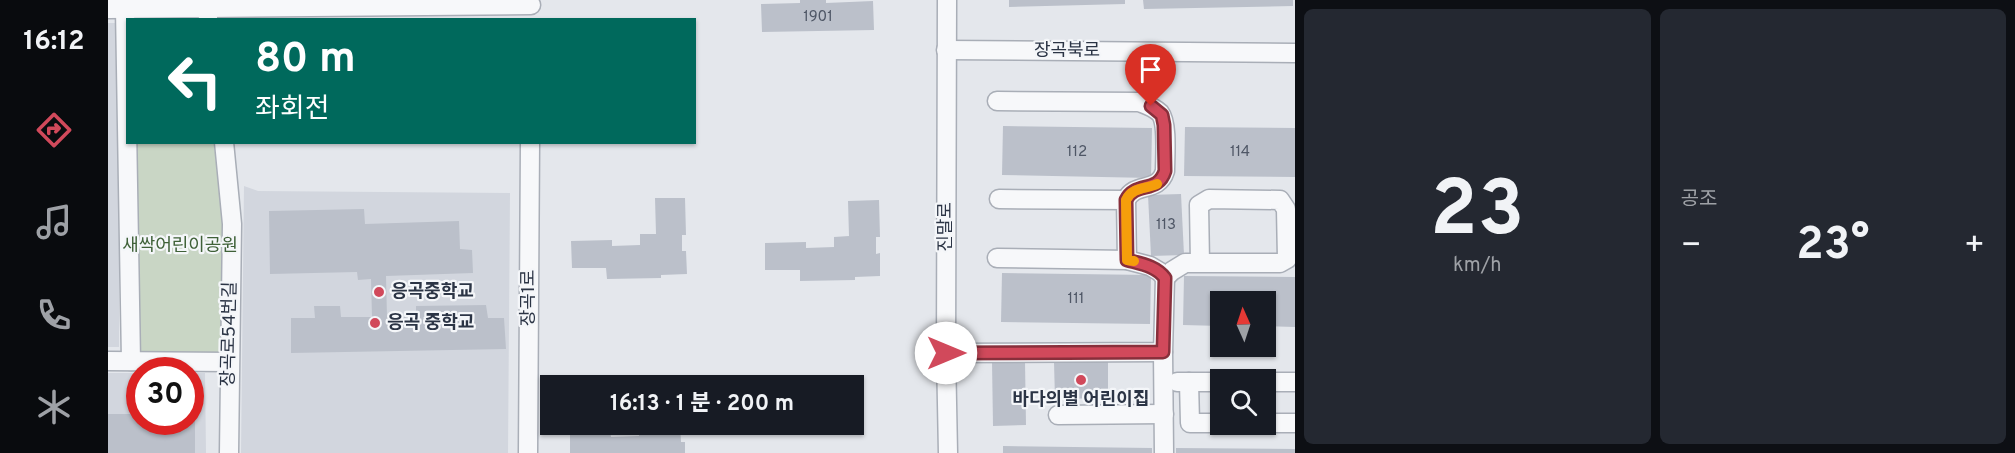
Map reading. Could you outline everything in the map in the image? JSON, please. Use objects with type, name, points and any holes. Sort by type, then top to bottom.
[{"type":"street","name":"진말로","points":[[947,0],[948,453]]},
{"type":"street","points":[[132,357],[116,9],[531,8]]},
{"type":"street","name":"장곡북로","points":[[946,50],[1295,53]]},
{"type":"street","points":[[997,101],[1138,102],[1151,106],[1162,115],[1165,171],[1155,185],[1139,188],[1129,194],[1126,200],[1127,260]]},
{"type":"street","name":"장곡로54번길","points":[[224,144],[232,224],[229,453]]},
{"type":"street","name":"장곡1로","points":[[528,453],[530,144]]},
{"type":"street","points":[[999,199],[1126,200]]},
{"type":"street","points":[[1165,278],[1185,264],[1280,263],[1287,259],[1286,209],[1280,200],[1209,199],[1199,205],[1200,263]]},
{"type":"street","points":[[997,258],[1127,260],[1150,266],[1160,272],[1165,278],[1164,453]]},
{"type":"street","points":[[946,353],[1163,352]]},
{"type":"street","points":[[108,361],[126,361]]},
{"type":"street","points":[[204,362],[229,362]]},
{"type":"street","points":[[1164,382],[1210,382]]},
{"type":"street","points":[[1189,382],[1190,423],[1210,423]]},
{"type":"street","points":[[1276,382],[1295,382]]},
{"type":"street","points":[[1058,415],[1164,414]]},
{"type":"street","points":[[1276,423],[1295,423]]},
{"type":"shaded area","points":[[108,23],[119,23],[119,347],[108,347]]},
{"type":"shaded area","name":"응곡 중학교","points":[[244,186],[258,191],[510,193],[508,453],[241,453]]},
{"type":"shaded area","points":[[108,373],[126,373],[126,435],[204,435],[205,373],[206,453],[108,453]]},
{"type":"green space","name":"새싹어린이공원","points":[[136,144],[214,144],[222,221],[223,354],[140,354]]},
{"type":"building","points":[[800,0],[826,0],[826,3],[873,1],[874,30],[762,32],[761,4],[800,3]]},
{"type":"building","points":[[1009,0],[1125,0],[1125,4],[1009,7]]},
{"type":"building","points":[[1143,0],[1293,0],[1293,6],[1144,9]]},
{"type":"building","points":[[1003,126],[1152,128],[1151,178],[1002,175]]},
{"type":"building","points":[[1185,127],[1295,128],[1295,177],[1184,176]]},
{"type":"building","points":[[1181,194],[1184,255],[1151,256],[1148,195]]},
{"type":"building","points":[[655,198],[685,198],[686,235],[682,235],[682,251],[686,251],[687,274],[661,275],[661,278],[607,279],[606,268],[572,268],[571,241],[612,240],[612,246],[640,245],[640,234],[656,234]]},
{"type":"building","points":[[879,200],[880,237],[876,237],[876,254],[880,253],[880,276],[855,277],[855,280],[800,281],[800,270],[765,270],[765,243],[806,242],[806,248],[834,247],[834,237],[849,236],[848,201]]},
{"type":"building","name":"응곡중학교","points":[[364,209],[365,224],[459,221],[460,249],[472,250],[473,273],[386,276],[387,317],[416,316],[416,306],[486,305],[488,318],[504,318],[506,349],[291,353],[291,318],[315,318],[314,306],[340,306],[341,317],[372,317],[371,279],[358,280],[357,272],[270,274],[269,211]]},
{"type":"building","points":[[1002,273],[1151,275],[1150,324],[1001,322]]},
{"type":"building","points":[[1184,276],[1295,277],[1295,327],[1276,326],[1276,291],[1210,291],[1210,326],[1183,325]]},
{"type":"building","points":[[992,362],[1025,362],[1026,425],[993,426]]},
{"type":"building","name":"바다의별 어린이집","points":[[1054,362],[1108,362],[1108,398],[1055,399]]},
{"type":"building","points":[[108,414],[126,414],[126,435],[195,435],[195,453],[108,453]]},
{"type":"building","points":[[570,435],[681,435],[681,442],[685,442],[685,453],[570,453]]},
{"type":"building","points":[[1003,446],[1152,448],[1152,453],[1003,453]]},
{"type":"building","points":[[1176,448],[1295,449],[1295,453],[1176,453]]},
{"type":"slow traffic","points":[[1134,261],[1127,260],[1126,200],[1129,194],[1139,188],[1157,184]]},
{"type":"place","name":"응곡중학교","points":[[379,292]]},
{"type":"place","name":"응곡 중학교","points":[[375,323]]},
{"type":"place","name":"바다의별 어린이집","points":[[1081,380]]},
{"type":"route","points":[[946,353],[1163,352],[1165,278],[1150,266],[1127,260],[1126,200],[1129,194],[1139,188],[1155,185],[1165,171],[1162,115],[1151,106]]}]
